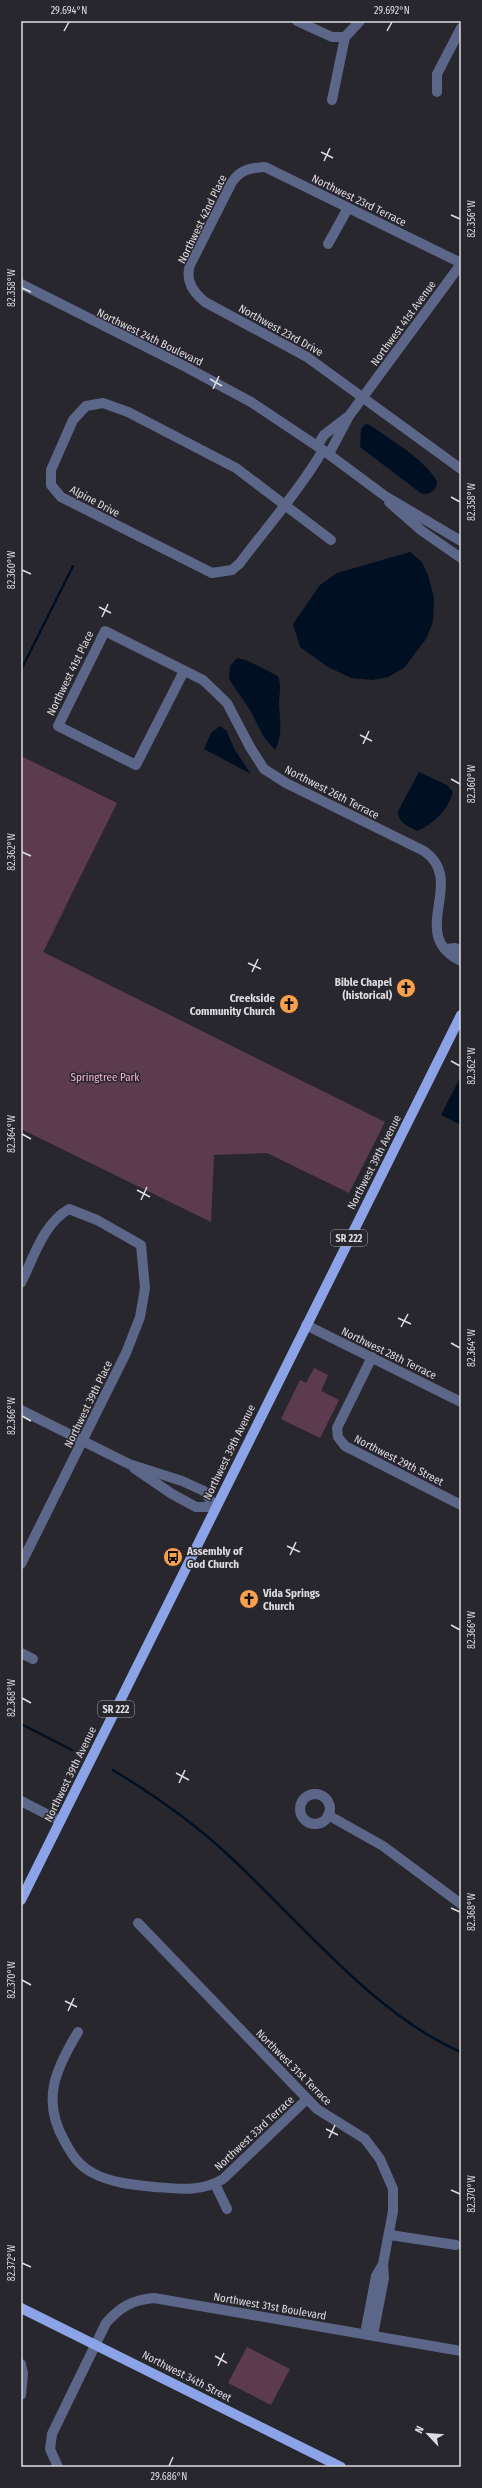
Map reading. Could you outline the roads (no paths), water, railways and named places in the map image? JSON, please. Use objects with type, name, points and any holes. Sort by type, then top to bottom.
[{"type":"main road","name":"Northwest 39th Avenue","points":[[21,1900],[215,1507],[461,1015]]},
{"type":"main road","name":"Northwest 34th Street","points":[[21,2308],[341,2467]]},
{"type":"street","points":[[297,21],[332,37],[345,37]]},
{"type":"street","points":[[332,100],[345,37],[360,21]]},
{"type":"street","points":[[437,92],[437,74],[461,28]]},
{"type":"street","name":"Northwest 23rd Terrace","points":[[244,170],[265,167],[461,264]]},
{"type":"street","name":"Northwest 42nd Place","points":[[190,283],[190,265],[232,182],[244,170]]},
{"type":"street","points":[[328,244],[348,208]]},
{"type":"street","name":"Northwest 41st Avenue","points":[[363,397],[461,264]]},
{"type":"street","name":"Northwest 23rd Drive","points":[[190,283],[195,294],[205,302],[307,357],[461,469]]},
{"type":"street","name":"Northwest 24th Boulevard","points":[[21,284],[191,369],[250,402],[323,450],[385,496],[461,542]]},
{"type":"street","points":[[323,450],[363,397]]},
{"type":"street","name":"Alpine Drive","points":[[284,503],[236,468],[128,412],[103,403],[86,406],[73,420],[51,470],[51,485],[61,497],[212,573],[232,570],[240,563],[323,450]]},
{"type":"street","points":[[323,450],[324,435],[349,416]]},
{"type":"street","name":"Northwest 24th Boulevard","points":[[385,496],[404,518],[461,558]]},
{"type":"street","points":[[284,503],[331,540]]},
{"type":"street","name":"Northwest 26th Terrace","points":[[105,631],[203,680],[227,704],[250,747],[264,768],[286,784],[424,851],[434,858],[441,870],[442,884],[436,927],[439,940],[451,956],[461,961]]},
{"type":"street","name":"Northwest 41st Place","points":[[105,631],[58,726],[136,765],[184,671]]},
{"type":"street","points":[[447,949],[455,948],[461,951]]},
{"type":"street","name":"Northwest 39th Place","points":[[21,1283],[56,1216],[69,1209],[97,1220],[142,1246],[145,1288],[140,1317],[126,1354],[21,1564]]},
{"type":"street","name":"Northwest 28th Terrace","points":[[306,1325],[461,1402]]},
{"type":"street","name":"Northwest 29th Street","points":[[372,1357],[337,1428],[338,1437],[345,1446],[461,1505]]},
{"type":"street","points":[[21,1410],[129,1464],[182,1481],[204,1491],[215,1507]]},
{"type":"street","points":[[129,1464],[141,1474],[190,1504],[196,1507],[215,1507]]},
{"type":"street","points":[[21,1653],[33,1659]]},
{"type":"street","points":[[21,1801],[60,1820]]},
{"type":"street","points":[[328,1815],[383,1846],[461,1904]]},
{"type":"street","name":"Northwest 31st Terrace","points":[[138,1923],[317,2109],[366,2140],[380,2159],[393,2189],[393,2211],[390,2235],[383,2264],[384,2278],[369,2335]]},
{"type":"street","name":"Northwest 33rd Terrace","points":[[78,2032],[58,2068],[52,2096],[55,2120],[76,2160],[92,2173],[127,2183],[193,2189],[215,2184],[223,2179],[307,2099]]},
{"type":"street","points":[[215,2184],[227,2209]]},
{"type":"street","points":[[390,2235],[456,2246]]},
{"type":"street","name":"Northwest 31st Boulevard","points":[[58,2467],[50,2449],[52,2434],[106,2323],[116,2312],[138,2300],[154,2298],[461,2351]]},
{"type":"street","points":[[21,2364],[23,2374],[21,2395]]},
{"type":"water","points":[[365,424],[370,425],[397,443],[423,464],[437,481],[435,490],[431,493],[422,494],[360,447],[361,429]]},
{"type":"water","points":[[410,552],[422,562],[428,575],[434,597],[433,622],[426,639],[404,668],[388,677],[372,680],[351,678],[328,667],[300,647],[293,624],[320,585],[337,573]]},
{"type":"water","points":[[237,658],[246,660],[278,676],[280,687],[280,727],[278,744],[275,750],[263,736],[250,710],[229,679],[230,666]]},
{"type":"water","points":[[220,726],[226,730],[235,750],[251,774],[204,749],[211,733]]},
{"type":"water","points":[[419,772],[447,785],[453,792],[448,805],[440,816],[417,831],[407,826],[402,821],[398,815],[398,811]]},
{"type":"water","points":[[461,1076],[461,1125],[441,1115]]},
{"type":"waterway","points":[[21,670],[73,566]]},
{"type":"waterway","points":[[21,1724],[72,1750]]},
{"type":"waterway","points":[[113,1770],[172,1809],[214,1842],[254,1879],[309,1935],[367,1990],[398,2014],[429,2035],[461,2052]]},
{"type":"place","name":"Bible Chapel (historical)","points":[[406,988]]},
{"type":"place","name":"Creekside Community Church","points":[[289,1004]]},
{"type":"place","name":"Assembly of God Church","points":[[173,1557]]},
{"type":"place","name":"Vida Springs Church","points":[[249,1599]]},
{"type":"park label","name":"Springtree Park","points":[[105,1077]]}]
